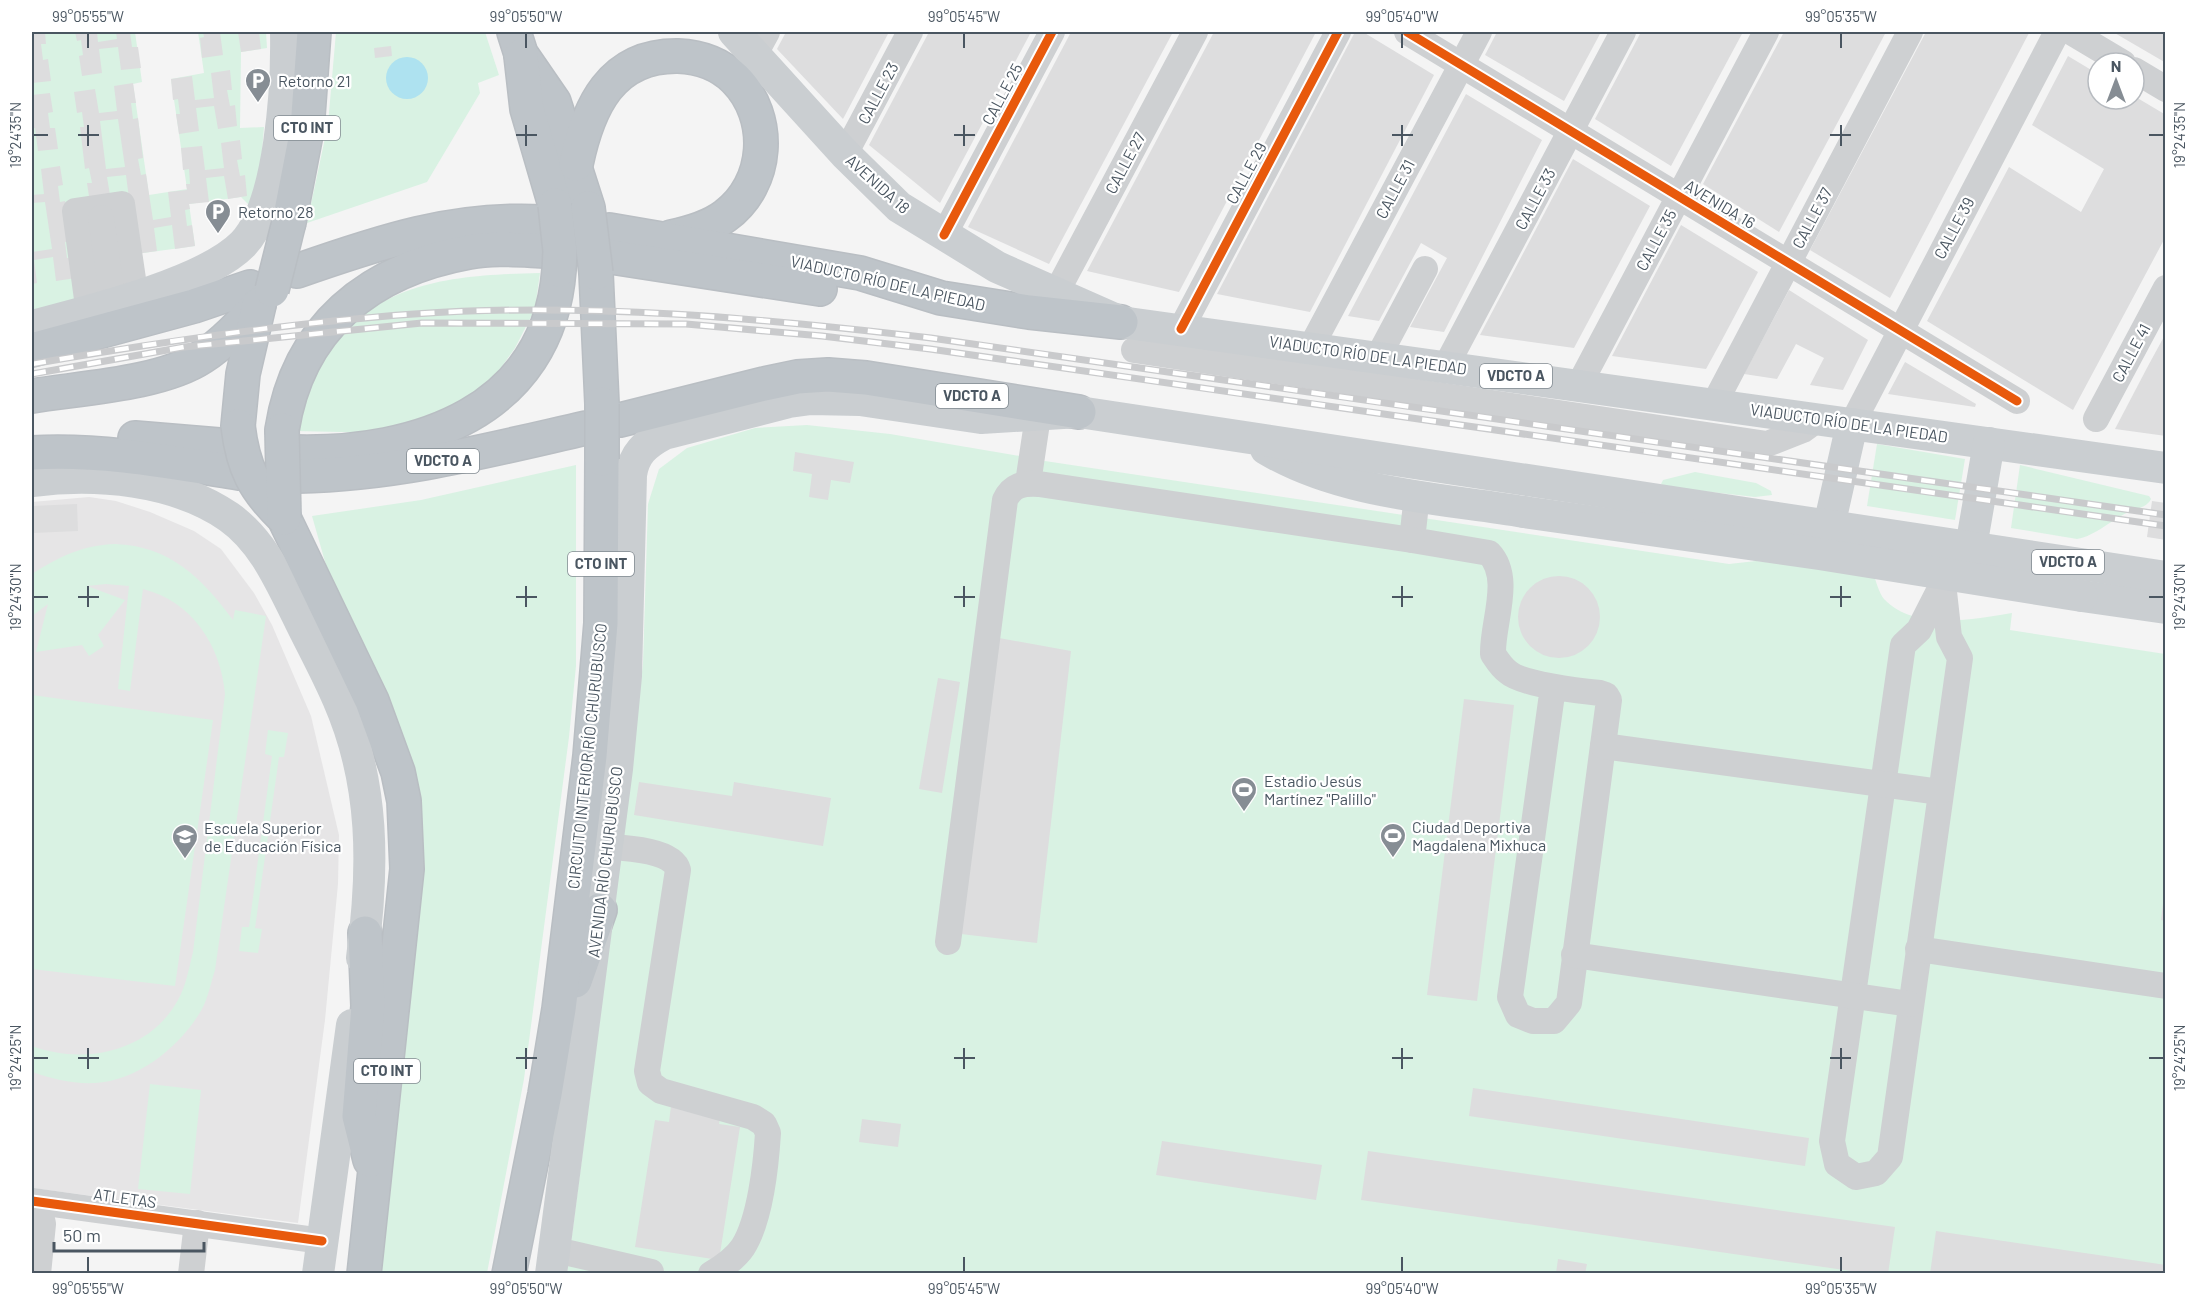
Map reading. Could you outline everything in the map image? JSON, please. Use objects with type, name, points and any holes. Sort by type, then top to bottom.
[{"type":"highway","name":"CTO INT","points":[[314,32],[307,129],[289,222],[269,288],[276,308],[263,447],[241,452],[255,486],[284,518],[375,710],[398,772],[404,801],[407,869],[364,1274]]},
{"type":"highway","name":"CTO INT","points":[[517,43],[554,102],[576,164]]},
{"type":"highway","points":[[32,440],[152,439],[349,452],[406,442],[455,424],[476,410],[511,381],[538,344],[552,314],[551,237],[517,43]]},
{"type":"highway","points":[[576,164],[583,129],[598,97],[621,74],[635,65],[651,58],[691,57],[708,61],[729,74],[747,93],[759,124],[762,141],[756,174],[744,196],[727,215],[697,231],[665,238]]},
{"type":"highway","name":"CIRCUITO INTERIOR RÍO CHURUBUSCO","points":[[509,1274],[545,1094],[559,1009],[590,756],[598,669],[603,418],[601,242],[576,164]]},
{"type":"highway","points":[[32,350],[269,288],[437,229],[470,223],[508,220],[551,237]]},
{"type":"highway","points":[[284,518],[263,447],[306,353],[340,311],[361,294],[401,272],[462,253],[551,237]]},
{"type":"highway","name":"VIADUCTO RÍO DE LA PIEDAD","points":[[601,242],[665,238],[860,273],[941,298],[1029,312],[1128,336]]},
{"type":"highway","points":[[601,242],[850,294],[941,298]]},
{"type":"highway","points":[[32,396],[172,372],[201,358],[217,346],[269,288]]},
{"type":"highway","name":"VDCTO A","points":[[32,453],[115,456],[263,447],[386,471],[465,456],[603,418],[797,377],[828,375],[866,378],[1079,412]]},
{"type":"highway","points":[[559,1009],[580,973],[600,910]]},
{"type":"highway","points":[[365,933],[368,1006],[358,1116],[374,1174]]},
{"type":"main road","name":"CTO INT","points":[[112,297],[201,272],[227,258],[243,243],[262,212],[277,152],[284,89],[286,32]]},
{"type":"main road","name":"AVENIDA 18","points":[[734,32],[761,43],[845,154],[899,207],[997,267],[1055,295],[1128,336]]},
{"type":"main road","points":[[32,326],[112,297]]},
{"type":"main road","name":"VIADUCTO RÍO DE LA PIEDAD","points":[[1128,336],[1181,329],[2166,468]]},
{"type":"main road","name":"AVENIDA RÍO CHURUBUSCO","points":[[552,1264],[608,847],[626,676],[632,463],[640,450],[664,434],[688,426],[811,399],[860,400],[981,418],[1038,416]]},
{"type":"main road","points":[[1038,416],[1079,412]]},
{"type":"main road","name":"VDCTO A","points":[[1079,412],[2166,577]]},
{"type":"main road","points":[[1829,526],[1852,424]]},
{"type":"main road","points":[[1250,439],[1292,464],[1324,477],[1417,495],[1830,555],[2166,608]]},
{"type":"main road","points":[[1971,547],[1989,443]]},
{"type":"main road","name":"CTO INT","points":[[45,479],[105,479],[174,490],[213,506],[231,518],[260,547],[339,700],[351,736],[366,803],[371,852],[365,933],[318,1274]]},
{"type":"street","name":"CALLE 23","points":[[845,154],[910,32]]},
{"type":"street","name":"CALLE 25","points":[[944,235],[1052,32]]},
{"type":"street","name":"CALLE 27","points":[[1055,295],[1195,32]]},
{"type":"street","name":"CALLE 29","points":[[1181,329],[1338,32]]},
{"type":"street","name":"AVENIDA 16","points":[[1407,32],[2017,401]]},
{"type":"street","name":"CALLE 31","points":[[1311,347],[1479,32]]},
{"type":"street","name":"CALLE 33","points":[[1446,366],[1623,32]]},
{"type":"street","name":"CALLE 35","points":[[1579,385],[1766,32]]},
{"type":"street","name":"CALLE 37","points":[[1714,404],[1910,32]]},
{"type":"street","name":"CALLE 39","points":[[1852,424],[2057,32]]},
{"type":"street","points":[[2071,32],[2103,51]]},
{"type":"street","points":[[2146,77],[2166,89]]},
{"type":"street","points":[[101,218],[112,297]]},
{"type":"street","points":[[1378,357],[1425,269]]},
{"type":"street","name":"CALLE 41","points":[[2097,419],[2166,288]]},
{"type":"street","points":[[1128,336],[1767,444],[1803,430],[1818,419]]},
{"type":"street","points":[[1028,483],[1038,416]]},
{"type":"street","points":[[948,942],[1005,500],[1009,492],[1018,485],[1028,483],[1489,553],[1497,562],[1501,575],[1493,654],[1509,674],[1553,687],[1606,695],[1609,700],[1569,1003],[1554,1021],[1533,1021],[1518,1015],[1510,997],[1553,687]]},
{"type":"street","points":[[1412,540],[1417,495]]},
{"type":"street","points":[[1943,583],[1949,637],[1960,658],[1890,1157],[1876,1173],[1856,1177],[1837,1164],[1833,1141],[1903,645],[1919,630],[1943,583],[1971,547]]},
{"type":"street","points":[[1603,746],[1940,792]]},
{"type":"street","points":[[608,847],[665,856],[674,861],[678,870],[647,1071],[650,1083],[661,1091],[753,1117],[764,1124],[768,1133],[750,1231],[743,1247],[730,1261],[711,1274]]},
{"type":"street","points":[[1918,949],[2166,986]]},
{"type":"street","points":[[1574,955],[1910,1004]]},
{"type":"street","points":[[35,1201],[43,1224],[38,1274]]},
{"type":"street","name":"ATLETAS","points":[[35,1201],[322,1241]]},
{"type":"street","points":[[191,1274],[197,1223]]},
{"type":"street","points":[[552,1264],[569,1253],[593,1266],[654,1273]]},
{"type":"shaded area","name":"Escuela Superior de Educación Física","points":[[89,497],[116,501],[150,512],[194,531],[221,549],[254,593],[272,625],[311,716],[339,835],[338,884],[325,1020],[298,1223],[32,1188],[32,502]]},
{"type":"green space","points":[[32,32],[135,32],[142,82],[133,84],[149,195],[187,189],[171,79],[204,73],[198,32],[266,32],[267,48],[241,52],[240,128],[264,127],[260,176],[250,206],[241,197],[189,204],[195,246],[136,254],[87,299],[32,313]]},
{"type":"green space","points":[[336,32],[485,32],[499,75],[478,83],[480,93],[427,182],[307,223],[328,124]]},
{"type":"green space","points":[[540,273],[535,309],[515,348],[493,379],[465,405],[386,433],[295,431],[302,390],[311,371],[350,326],[373,308],[398,295],[452,279]]},
{"type":"green space","name":"Ciudad Deportiva Magdalena Mixhuca","points":[[807,425],[890,434],[1020,456],[1037,465],[1045,461],[1729,564],[1756,561],[1873,573],[1884,599],[1897,609],[1912,616],[1945,621],[2012,613],[2010,630],[2165,654],[2165,1273],[567,1274],[630,785],[643,663],[648,504],[659,469],[687,448],[755,428]]},
{"type":"green space","points":[[1877,444],[1965,459],[1955,520],[1867,506]]},
{"type":"green space","points":[[576,465],[576,666],[569,737],[524,1079],[487,1273],[381,1273],[412,867],[312,516],[421,500]]},
{"type":"green space","points":[[2020,465],[2149,496],[2151,499],[2145,506],[2124,514],[2091,534],[2077,539],[2011,528]]},
{"type":"green space","points":[[1695,472],[1756,483],[1771,491],[1772,495],[1755,497],[1667,487],[1661,484],[1663,480]]},
{"type":"green space","points":[[115,544],[152,551],[183,567],[197,578],[233,620],[235,610],[266,616],[215,970],[204,1005],[182,1036],[157,1059],[127,1076],[111,1081],[78,1083],[32,1072],[32,1046],[52,1052],[93,1054],[133,1043],[165,1018],[183,989],[193,952],[225,694],[217,659],[201,628],[176,604],[143,589],[130,691],[118,689],[129,586],[106,584],[87,586],[125,600],[98,635],[104,646],[89,656],[82,645],[36,652],[48,604],[32,616],[32,574],[81,549]]},
{"type":"green space","points":[[32,695],[213,720],[175,986],[32,969]]},
{"type":"green space","points":[[268,730],[288,733],[284,757],[279,757],[255,928],[262,929],[258,953],[239,951],[242,927],[249,927],[272,756],[265,754]]},
{"type":"green space","points":[[150,1084],[201,1090],[190,1194],[138,1189]]},
{"type":"water","points":[[407,57],[422,63],[428,78],[422,93],[407,99],[392,93],[386,78],[392,63]]},
{"type":"building","points":[[32,32],[45,32],[46,44],[41,44],[43,60],[48,59],[51,81],[32,83]]},
{"type":"building","points":[[75,32],[97,32],[98,42],[117,39],[116,32],[130,32],[132,47],[138,47],[141,68],[121,70],[118,47],[99,49],[102,73],[82,76],[79,56],[83,55],[81,40],[77,41]]},
{"type":"building","points":[[203,32],[220,32],[223,55],[202,58],[200,38],[204,37]]},
{"type":"building","points":[[238,32],[259,32],[261,49],[241,52]]},
{"type":"building","points":[[786,32],[889,32],[843,119],[777,49]]},
{"type":"building","points":[[929,32],[1031,32],[940,203],[869,145]]},
{"type":"building","points":[[1071,32],[1173,32],[1049,264],[968,227]]},
{"type":"building","points":[[1214,32],[1316,32],[1179,292],[1087,271]]},
{"type":"building","points":[[1355,32],[1363,32],[1434,75],[1310,312],[1217,294]]},
{"type":"building","points":[[1497,32],[1601,32],[1564,101],[1485,55]]},
{"type":"building","points":[[1641,32],[1743,32],[1671,166],[1595,119]]},
{"type":"building","points":[[1784,32],[1886,32],[1779,232],[1703,184]]},
{"type":"building","points":[[1926,32],[2029,33],[1890,298],[1810,250]]},
{"type":"building","points":[[2113,32],[2166,32],[2166,63]]},
{"type":"building","points":[[391,46],[392,56],[375,58],[374,48]]},
{"type":"building","points":[[2068,56],[2086,67],[2086,111],[2146,111],[2146,103],[2166,115],[2166,236],[2073,410],[1927,321],[2009,167],[2081,212],[2104,169],[2032,125]]},
{"type":"building","points":[[230,70],[232,90],[227,90],[230,106],[235,105],[237,126],[218,129],[214,106],[196,108],[199,131],[179,134],[176,114],[180,114],[178,99],[173,100],[171,79],[192,76],[195,100],[214,98],[211,73]]},
{"type":"building","points":[[133,83],[136,103],[131,103],[133,119],[138,118],[143,158],[138,159],[141,175],[146,174],[153,220],[171,217],[168,192],[187,190],[186,184],[190,184],[189,169],[183,170],[181,148],[202,146],[205,170],[224,168],[221,143],[240,140],[242,159],[237,160],[240,176],[245,175],[247,196],[228,199],[224,176],[206,178],[209,202],[189,204],[190,209],[185,210],[187,226],[192,225],[195,246],[175,249],[172,225],[154,228],[157,251],[136,254],[126,175],[107,177],[111,201],[90,203],[87,183],[92,183],[89,168],[85,169],[80,127],[84,127],[82,112],[77,113],[74,92],[95,89],[99,113],[117,111],[114,86]],"holes":[[[118,119],[125,167],[106,169],[100,121]]]},
{"type":"building","points":[[50,93],[53,112],[48,113],[50,128],[55,128],[58,149],[38,151],[35,128],[32,129],[34,120],[32,95]]},
{"type":"building","points":[[1466,94],[1542,140],[1444,332],[1410,327],[1447,258],[1421,243],[1379,321],[1348,316]]},
{"type":"building","points":[[1573,159],[1650,206],[1574,348],[1480,335]]},
{"type":"building","points":[[60,166],[63,185],[58,186],[60,202],[65,201],[70,242],[65,242],[67,258],[73,257],[76,278],[56,281],[53,257],[34,260],[37,283],[32,284],[32,252],[52,249],[45,202],[32,203],[32,195],[44,194],[41,169]]},
{"type":"building","points":[[1681,225],[1758,272],[1706,369],[1612,356]]},
{"type":"building","points":[[1789,290],[1868,340],[1843,390],[1810,385],[1824,358],[1796,344],[1777,379],[1744,374]]},
{"type":"building","points":[[2166,333],[2166,436],[2115,429],[2148,366]]},
{"type":"building","points":[[1905,362],[1976,404],[1975,407],[1888,394]]},
{"type":"building","points":[[795,452],[854,462],[850,483],[831,480],[828,500],[809,497],[812,474],[793,471]]},
{"type":"building","points":[[2152,501],[2166,503],[2166,540],[2147,537]]},
{"type":"building","points":[[77,504],[78,531],[33,533],[32,506]]},
{"type":"building","points":[[1551,576],[1567,576],[1582,583],[1593,594],[1600,609],[1597,633],[1588,646],[1567,658],[1551,658],[1536,651],[1525,640],[1518,625],[1518,609],[1525,594],[1536,583]]},
{"type":"building","points":[[999,638],[1071,651],[1037,943],[961,934]]},
{"type":"building","points":[[938,678],[960,682],[942,793],[919,789]]},
{"type":"building","points":[[1464,699],[1514,705],[1477,1001],[1427,995]]},
{"type":"building","points":[[639,782],[732,796],[734,782],[831,798],[823,846],[634,815]]},
{"type":"building","points":[[2164,895],[2166,895],[2166,921],[2161,920]]},
{"type":"building","points":[[1473,1088],[1809,1138],[1805,1166],[1469,1116]]},
{"type":"building","points":[[671,1106],[721,1113],[719,1124],[740,1127],[719,1260],[635,1247],[655,1120],[669,1122]]},
{"type":"building","points":[[862,1119],[901,1124],[898,1147],[859,1142]]},
{"type":"building","points":[[1162,1141],[1322,1165],[1316,1200],[1156,1175]]},
{"type":"building","points":[[1368,1151],[1895,1227],[1888,1274],[1872,1274],[1361,1200]]},
{"type":"building","points":[[1936,1231],[2166,1265],[2166,1274],[1930,1274]]},
{"type":"building","points":[[1558,1259],[1587,1264],[1585,1274],[1556,1273]]},
{"type":"railway","points":[[32,364],[223,334],[414,314],[544,310],[738,318],[931,338],[2166,515]]},
{"type":"railway","points":[[32,374],[184,347],[422,323],[686,324],[822,336],[930,349],[2166,526]]},
{"type":"cycle path","points":[[944,235],[1052,32]]},
{"type":"cycle path","points":[[1181,329],[1338,32]]},
{"type":"cycle path","points":[[1407,32],[2017,401]]},
{"type":"cycle path","points":[[32,1201],[322,1241]]},
{"type":"place","name":"Retorno 21","points":[[258,104]]},
{"type":"place","name":"Retorno 28","points":[[218,235]]},
{"type":"place","name":"Estadio Jesús Martínez \"Palillo\"","points":[[1244,813]]},
{"type":"place","name":"Ciudad Deportiva Magdalena Mixhuca","points":[[1393,859]]},
{"type":"place","name":"Escuela Superior de Educación Física","points":[[185,860]]}]
